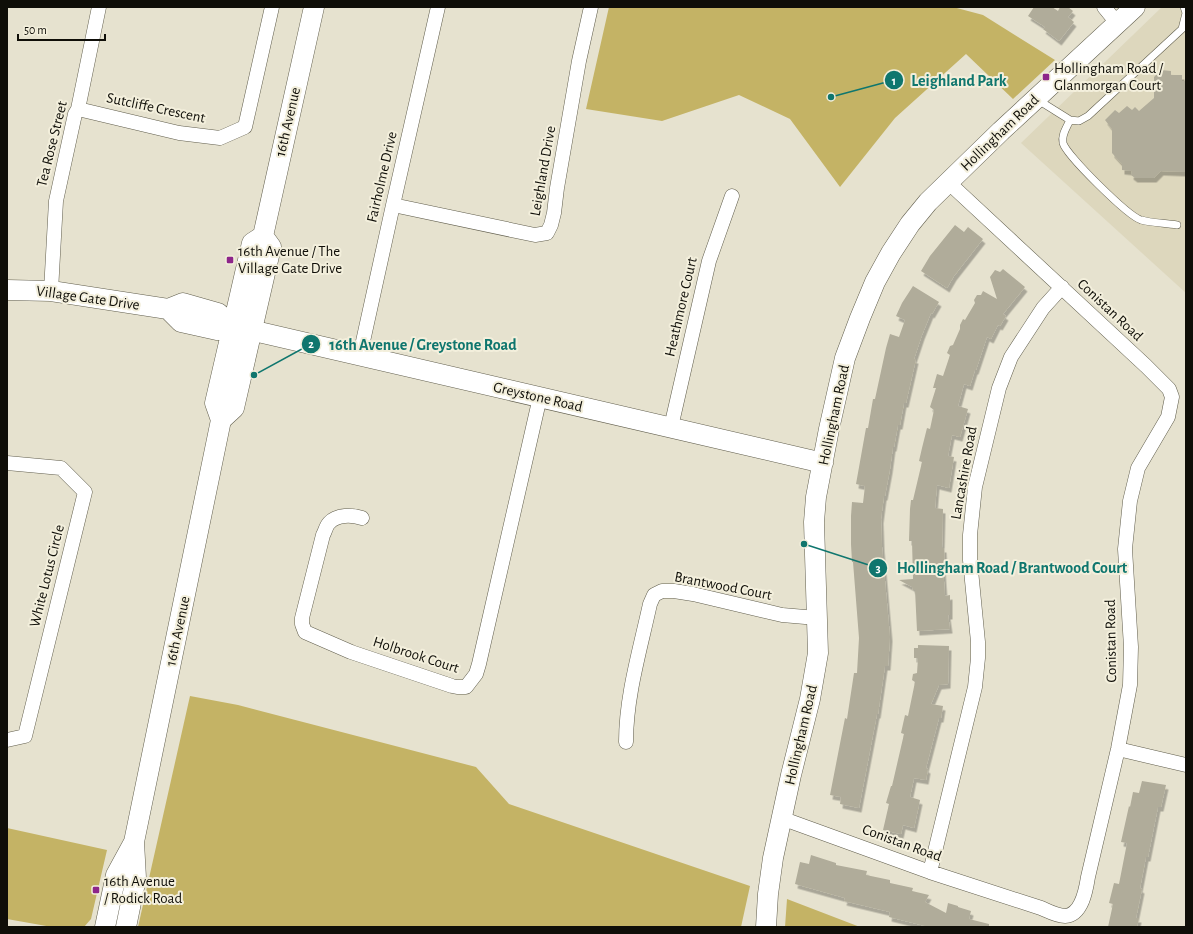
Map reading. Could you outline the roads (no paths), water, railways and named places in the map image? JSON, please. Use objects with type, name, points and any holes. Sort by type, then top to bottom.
[{"type":"street","name":"Tea Rose Street","points":[[51,290],[56,201],[75,114],[78,109],[98,7]]},
{"type":"street","name":"Sutcliffe Crescent","points":[[78,109],[179,133],[220,138],[245,127],[272,7]]},
{"type":"street","name":"16th Avenue","points":[[126,927],[136,878],[134,842],[221,420],[215,403],[252,243],[262,236],[314,7]]},
{"type":"street","name":"Fairholme Drive","points":[[360,356],[438,7]]},
{"type":"street","name":"Leighland Drive","points":[[393,205],[535,235],[547,233],[554,213],[579,61],[590,7]]},
{"type":"street","points":[[1104,7],[1117,23]]},
{"type":"street","name":"Hollingham Road","points":[[766,927],[768,894],[781,818],[802,736],[818,653],[814,522],[816,497],[829,430],[846,358],[860,318],[872,290],[891,253],[910,224],[928,202],[1036,98],[1135,7]]},
{"type":"street","name":"Conistan Road","points":[[781,818],[930,872],[1033,905],[1054,914],[1064,916],[1072,914],[1081,902],[1086,890],[1118,749],[1130,685],[1131,647],[1125,549],[1130,501],[1138,468],[1168,417],[1172,397],[1169,389],[1062,287],[948,182]]},
{"type":"street","name":"Heathmore Court","points":[[671,427],[709,261],[732,196]]},
{"type":"street","points":[[221,420],[234,408],[271,246],[262,236]]},
{"type":"street","name":"Lancashire Road","points":[[930,872],[975,687],[978,642],[970,560],[970,536],[975,487],[999,388],[1011,357],[1043,308],[1062,287]]},
{"type":"street","name":"Village Gate Drive","points":[[7,290],[51,290],[168,309],[181,322],[216,330],[233,326]]},
{"type":"street","name":"Greystone Road","points":[[233,326],[823,463]]},
{"type":"street","name":"Holbrook Court","points":[[362,518],[345,516],[336,518],[328,524],[323,535],[302,618],[302,624],[305,632],[351,652],[452,686],[466,687],[473,678],[479,664],[540,397]]},
{"type":"street","name":"White Lotus Circle","points":[[7,463],[61,468],[85,492],[25,736],[7,740]]},
{"type":"street","name":"Brantwood Court","points":[[626,742],[626,718],[630,694],[650,604],[654,595],[662,591],[674,591],[700,595],[782,615],[817,618]]},
{"type":"street","points":[[1118,749],[1186,765]]},
{"type":"street","name":"16th Avenue","points":[[105,927],[116,875],[134,842]]},
{"type":"lane","points":[[1036,98],[1070,120],[1080,120],[1088,116],[1182,29],[1186,13],[1184,7]]},
{"type":"lane","points":[[1070,120],[1063,135],[1063,143],[1070,156],[1123,208],[1140,220],[1177,225]]},
{"type":"place","name":"Hollingham Road / Glanmorgan Court","points":[[1046,77]]},
{"type":"place","name":"Leighland Park","points":[[831,97]]},
{"type":"place","name":"16th Avenue / The Village Gate Drive","points":[[230,260]]},
{"type":"place","name":"16th Avenue / Greystone Road","points":[[254,375]]},
{"type":"place","name":"Hollingham Road / Brantwood Court","points":[[804,544]]},
{"type":"place","name":"16th Avenue / Rodick Road","points":[[96,890]]}]
